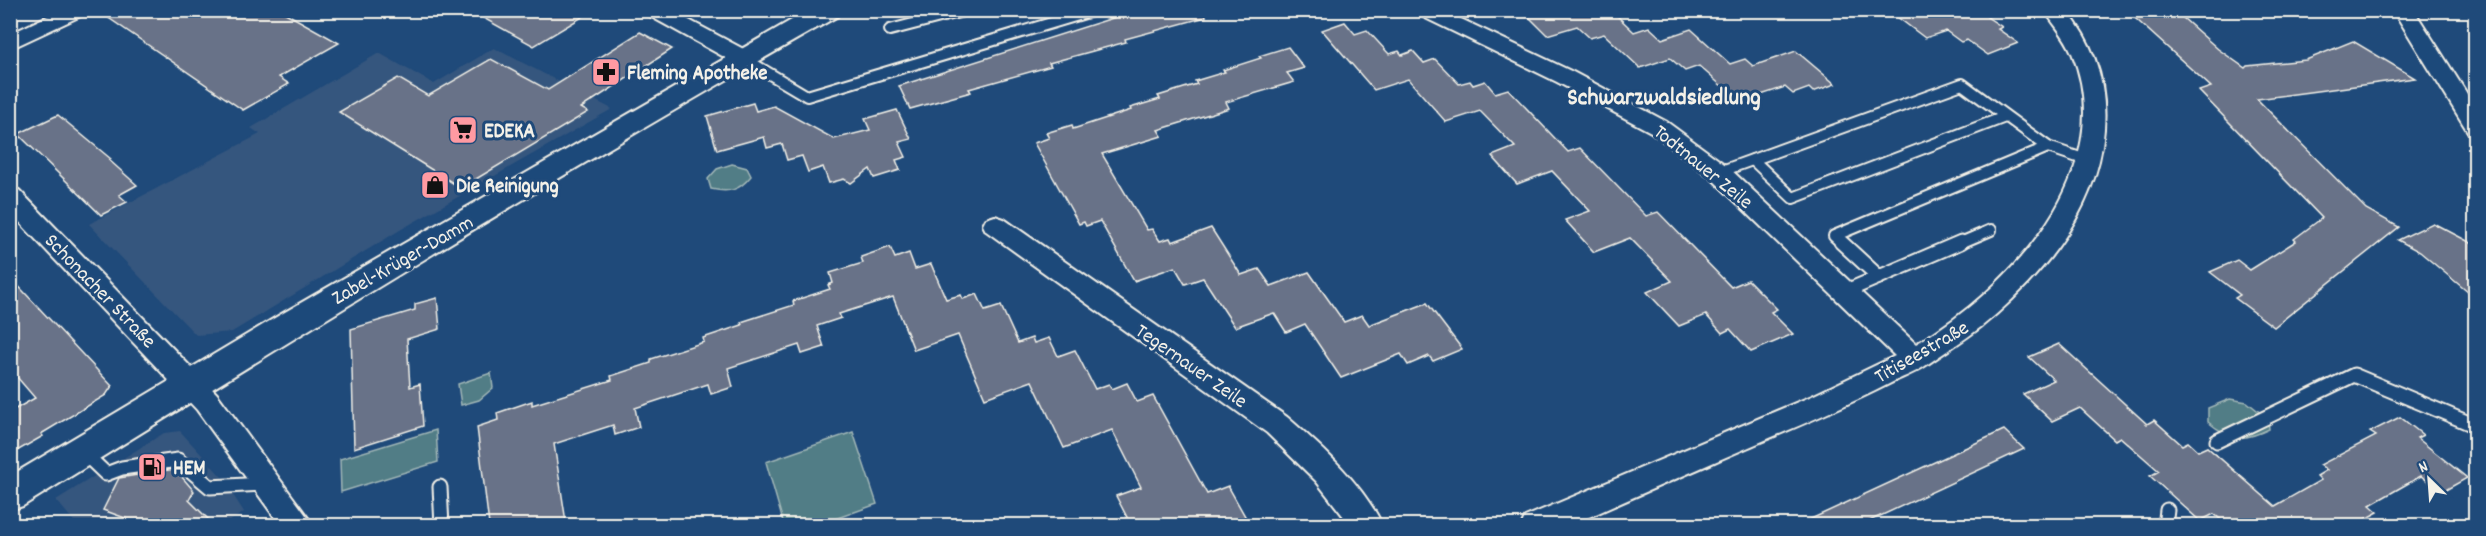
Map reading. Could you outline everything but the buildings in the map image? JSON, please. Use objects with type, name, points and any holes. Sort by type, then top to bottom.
[{"type":"street","points":[[10,42],[78,10]]},
{"type":"street","points":[[653,10],[743,57]]},
{"type":"street","name":"Zabel-Krüger-Damm","points":[[10,495],[191,384],[743,57],[829,10]]},
{"type":"street","name":"Todtnauer Zeile","points":[[1424,10],[1565,77],[1659,127],[1719,172],[1915,359]]},
{"type":"street","name":"Titiseestraße","points":[[1536,525],[1837,397],[1915,359],[1978,316],[2009,290],[2051,240],[2074,201],[2089,161],[2093,122],[2090,70],[2068,24],[2054,10]]},
{"type":"street","points":[[2403,10],[2475,127]]},
{"type":"street","name":"Schonacher Straße","points":[[10,196],[191,384],[299,525]]},
{"type":"street","name":"Tegernauer Zeile","points":[[995,225],[1277,425],[1309,452],[1346,493],[1368,525]]},
{"type":"lane","points":[[890,30],[967,10]]},
{"type":"lane","points":[[743,57],[760,70],[807,96],[1095,10]]},
{"type":"lane","points":[[1719,172],[1962,84],[2048,147],[2089,161]]},
{"type":"lane","points":[[1753,160],[1793,198],[2005,117]]},
{"type":"lane","points":[[1879,278],[1834,236],[2048,147]]},
{"type":"lane","points":[[1844,292],[1991,230]]},
{"type":"lane","points":[[2217,441],[2354,375],[2475,426]]},
{"type":"lane","points":[[82,451],[106,474],[122,468],[178,460],[210,487],[268,484]]},
{"type":"lane","points":[[440,486],[442,525]]},
{"type":"lane","points":[[2165,525],[2167,510]]},
{"type":"shaded area","points":[[494,48],[612,109],[400,230],[232,332],[196,335],[89,224],[260,134],[251,128],[379,53],[434,84]]},
{"type":"shaded area","points":[[180,431],[221,476],[244,512],[224,525],[77,525],[56,500],[164,433]]},
{"type":"green space","points":[[732,164],[747,168],[751,176],[733,190],[711,189],[708,179],[717,169]]},
{"type":"green space","points":[[491,373],[493,388],[479,400],[461,405],[458,384]]},
{"type":"green space","points":[[2230,399],[2247,402],[2268,419],[2269,429],[2252,436],[2237,437],[2223,433],[2208,422],[2208,408]]},
{"type":"green space","points":[[436,430],[438,462],[341,492],[340,459]]},
{"type":"green space","points":[[853,432],[877,504],[818,525],[784,525],[766,462]]},
{"type":"place","name":"Fleming Apotheke","points":[[606,72]]},
{"type":"place","name":"EDEKA","points":[[463,130]]},
{"type":"place","name":"Die Reinigung","points":[[435,185]]},
{"type":"place","name":"HEM","points":[[152,467]]},
{"type":"district","name":"Schwarzwaldsiedlung","points":[[1664,96]]}]
